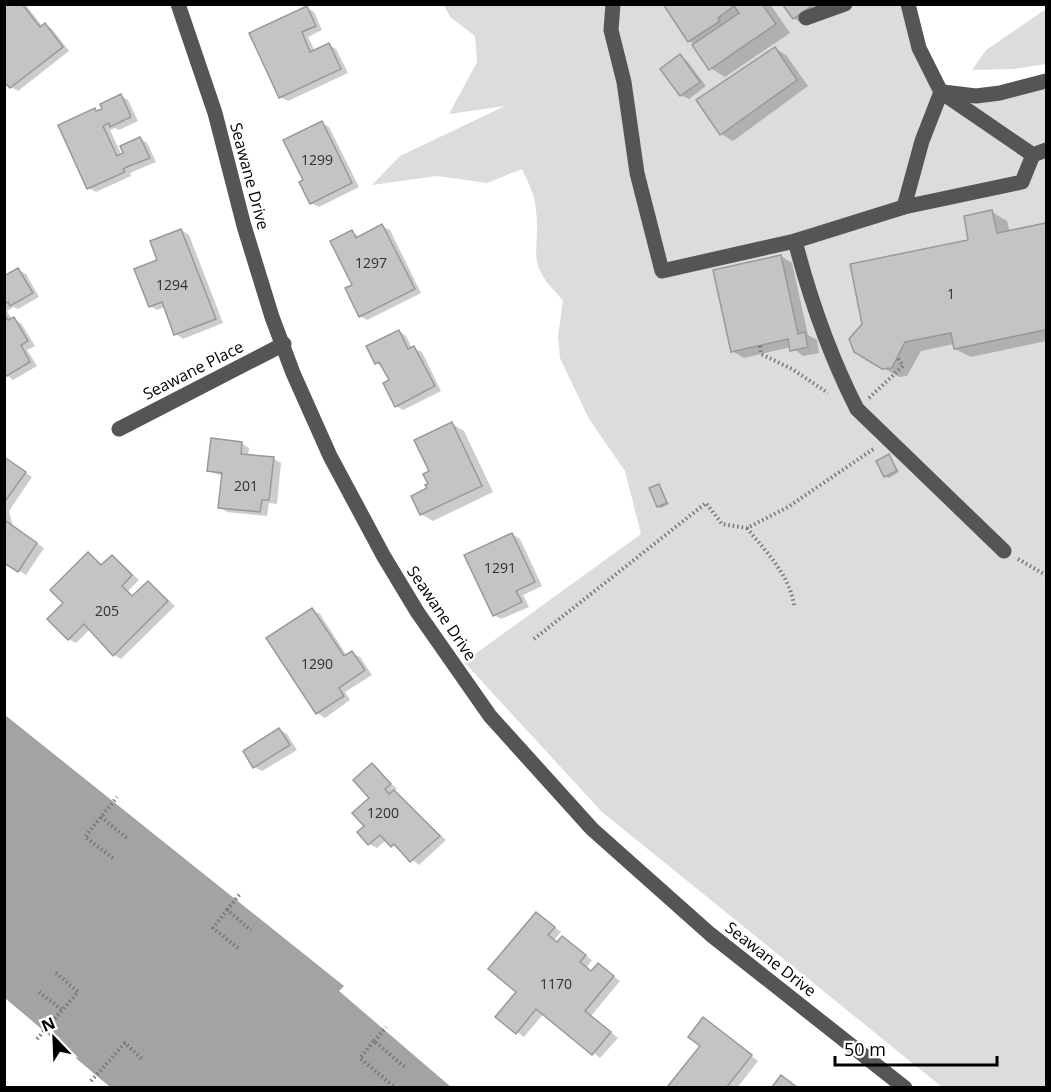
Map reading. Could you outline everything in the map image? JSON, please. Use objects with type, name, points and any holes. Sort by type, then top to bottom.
[{"type":"street","name":"Seawane Drive","points":[[178,4],[215,113],[244,226],[272,317],[293,373],[330,456],[383,555],[418,614],[490,716],[591,829],[710,934],[905,1088]]},
{"type":"street","points":[[613,4],[611,30],[624,82],[637,173],[662,271],[795,241],[904,207],[1022,182],[1040,153],[941,92],[919,48],[908,4]]},
{"type":"street","points":[[806,18],[845,4]]},
{"type":"street","points":[[941,92],[976,96],[1000,93],[1047,81]]},
{"type":"street","points":[[904,207],[922,141],[941,92]]},
{"type":"street","points":[[795,241],[807,285],[842,379],[857,409],[1004,551]]},
{"type":"street","name":"Seawane Place","points":[[119,429],[284,344]]},
{"type":"path","points":[[534,639],[706,503],[722,524],[747,528],[788,507],[889,440]]},
{"type":"path","points":[[747,528],[775,562],[788,584],[794,605]]},
{"type":"path","points":[[1004,551],[1047,575]]},
{"type":"path","points":[[113,858],[86,837],[117,796]]},
{"type":"path","points":[[101,817],[128,839]]},
{"type":"path","points":[[238,948],[213,927],[240,894]]},
{"type":"path","points":[[227,910],[251,930]]},
{"type":"path","points":[[37,1039],[78,992],[54,971]]},
{"type":"path","points":[[39,992],[62,1010]]},
{"type":"path","points":[[386,1027],[360,1058],[393,1086]]},
{"type":"path","points":[[374,1041],[405,1067]]},
{"type":"path","points":[[91,1081],[125,1043],[143,1060]]},
{"type":"shaded area","points":[[444,5],[912,5],[932,83],[959,94],[1046,79],[1046,1087],[942,1087],[602,812],[464,662],[641,534],[625,471],[589,419],[560,358],[558,336],[563,300],[538,266],[535,204],[522,169],[487,183],[437,176],[372,185],[400,156],[505,106],[449,114],[477,62],[475,36],[450,17]]},
{"type":"shaded area","points":[[1046,9],[1046,64],[1014,69],[972,70],[986,50]]},
{"type":"shaded area","points":[[5,715],[344,986],[339,991],[451,1087],[110,1087],[5,998]]},
{"type":"building","points":[[4,4],[22,4],[40,27],[45,23],[63,47],[10,88],[4,82]]},
{"type":"building","points":[[663,4],[762,4],[776,24],[709,70],[692,45],[739,13],[734,6],[718,18],[720,21],[688,42]]},
{"type":"building","points":[[782,4],[813,4],[813,5],[793,19]]},
{"type":"building","points":[[307,6],[316,26],[302,32],[310,52],[329,43],[341,69],[279,98],[249,33]]},
{"type":"building","points":[[775,47],[797,80],[720,135],[696,100]]},
{"type":"building","points":[[680,54],[700,82],[680,96],[660,69]]},
{"type":"building","points":[[121,94],[131,117],[110,127],[109,123],[103,126],[117,156],[123,153],[120,146],[140,137],[150,158],[129,166],[123,169],[125,172],[87,189],[58,125],[95,108],[96,111],[102,109],[100,104]]},
{"type":"building","points":[[322,121],[352,183],[310,204],[299,182],[303,180],[283,140]]},
{"type":"building","points":[[992,210],[997,233],[1046,223],[1046,337],[1045,330],[954,349],[951,333],[905,342],[892,368],[882,369],[854,352],[849,339],[862,324],[850,264],[968,240],[964,216]]},
{"type":"building","points":[[382,224],[415,289],[359,317],[345,288],[352,285],[330,241],[352,230],[356,238]]},
{"type":"building","points":[[181,229],[216,319],[174,335],[162,302],[149,307],[134,269],[157,260],[150,241]]},
{"type":"building","points":[[781,255],[798,334],[805,332],[808,347],[790,351],[788,339],[731,352],[713,270]]},
{"type":"building","points":[[18,268],[33,293],[10,306],[8,302],[4,304],[4,276]]},
{"type":"building","points":[[4,314],[8,320],[14,317],[28,341],[21,345],[30,362],[5,377]]},
{"type":"building","points":[[399,330],[408,349],[414,346],[435,386],[395,407],[383,383],[389,380],[379,362],[375,364],[366,346]]},
{"type":"building","points":[[452,422],[482,486],[420,515],[411,496],[427,488],[425,485],[428,484],[423,474],[429,471],[414,440]]},
{"type":"building","points":[[211,438],[242,442],[241,454],[274,457],[269,500],[262,500],[260,512],[218,508],[222,473],[207,471]]},
{"type":"building","points":[[889,454],[897,471],[884,477],[876,461]]},
{"type":"building","points":[[4,457],[26,472],[4,503]]},
{"type":"building","points":[[659,484],[667,503],[657,507],[649,488]]},
{"type":"building","points":[[4,516],[6,521],[37,543],[18,572],[4,563]]},
{"type":"building","points":[[512,533],[535,582],[516,591],[522,602],[493,616],[464,555]]},
{"type":"building","points":[[88,552],[101,565],[112,555],[132,575],[122,586],[132,596],[148,581],[168,601],[113,656],[84,624],[68,640],[47,619],[63,603],[50,590]]},
{"type":"building","points":[[312,608],[344,656],[352,651],[365,670],[339,688],[344,696],[316,714],[266,638]]},
{"type":"building","points":[[279,728],[290,745],[253,768],[243,751]]},
{"type":"building","points":[[372,763],[391,784],[385,789],[389,794],[394,790],[440,836],[410,862],[394,844],[391,847],[380,835],[368,845],[357,832],[364,826],[352,813],[369,798],[353,780]]},
{"type":"building","points":[[536,912],[555,927],[548,935],[557,942],[562,936],[586,955],[580,962],[591,971],[598,963],[614,976],[585,1011],[611,1032],[592,1055],[536,1009],[516,1034],[495,1017],[516,992],[488,969]]},
{"type":"building","points":[[703,1017],[752,1055],[726,1088],[670,1088],[668,1086],[700,1046],[688,1037]]},
{"type":"building","points":[[781,1075],[798,1088],[771,1088]]}]
